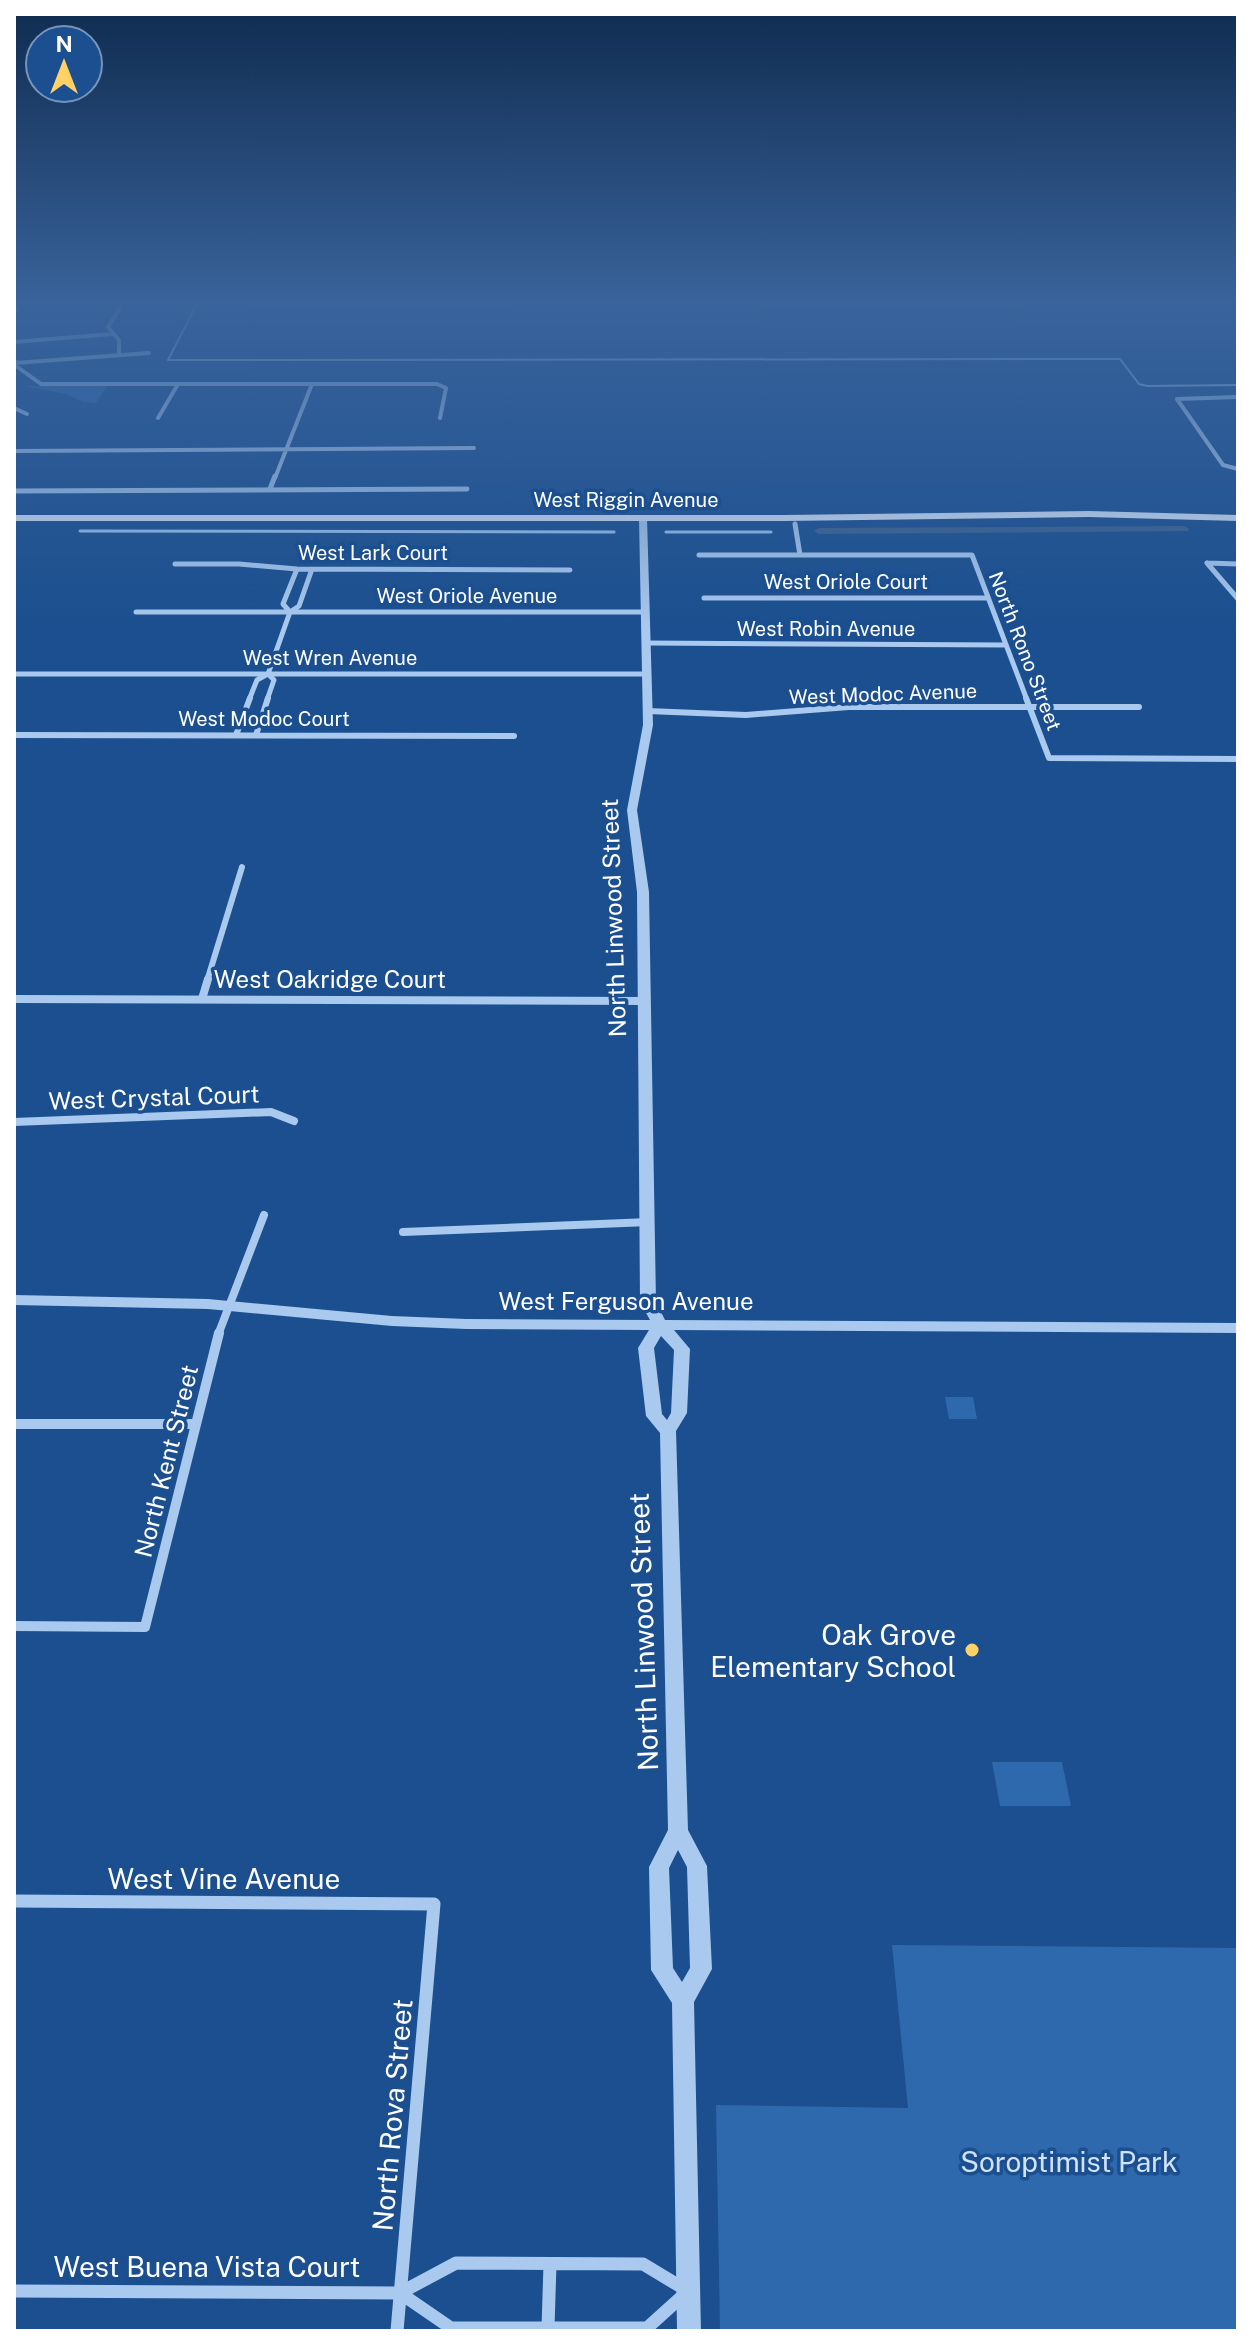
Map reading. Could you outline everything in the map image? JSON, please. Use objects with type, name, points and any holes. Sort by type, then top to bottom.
[{"type":"main road","name":"West Riggin Avenue","points":[[14,522],[643,521],[1089,514],[1238,522]]},
{"type":"main road","name":"West Riggin Avenue","points":[[14,522],[130,518],[795,524],[920,521],[1238,522]]},
{"type":"street","points":[[17,409],[27,414]]},
{"type":"street","points":[[158,418],[163,409]]},
{"type":"street","points":[[270,489],[302,409]]},
{"type":"street","points":[[440,418],[442,409]]},
{"type":"street","points":[[1186,409],[1223,465],[1238,469]]},
{"type":"street","points":[[14,451],[474,448]]},
{"type":"street","points":[[15,492],[467,489]]},
{"type":"street","name":"North Linwood Street","points":[[643,521],[647,745],[632,810],[642,874],[648,1302],[660,1325],[682,1349],[679,1413],[668,1431],[678,1831],[697,1866],[701,1969],[683,2001],[689,2331]]},
{"type":"street","points":[[699,555],[800,555],[795,524]]},
{"type":"street","name":"North Rono Street","points":[[800,555],[972,555],[1049,758],[1238,759]]},
{"type":"street","points":[[1238,564],[1207,563],[1238,599]]},
{"type":"street","name":"West Lark Court","points":[[175,564],[239,564],[297,569],[570,570]]},
{"type":"street","points":[[290,612],[283,604],[297,569]]},
{"type":"street","points":[[136,612],[290,612],[299,606],[312,569]]},
{"type":"street","name":"West Oriole Court","points":[[704,598],[988,598]]},
{"type":"street","points":[[236,735],[257,680],[268,674],[290,612]]},
{"type":"street","name":"West Oriole Avenue","points":[[290,612],[645,612]]},
{"type":"street","name":"West Robin Avenue","points":[[646,643],[1006,645]]},
{"type":"street","name":"West Wren Avenue","points":[[14,674],[647,674]]},
{"type":"street","points":[[256,735],[274,680],[268,674]]},
{"type":"street","name":"West Modoc Avenue","points":[[648,714],[737,714],[849,707],[1030,707]]},
{"type":"street","points":[[1030,707],[1139,707]]},
{"type":"street","name":"West Modoc Court","points":[[14,735],[514,736]]},
{"type":"street","points":[[202,999],[242,867]]},
{"type":"street","name":"West Oakridge Court","points":[[14,999],[646,1001]]},
{"type":"street","name":"West Crystal Court","points":[[14,1122],[271,1112],[294,1121]]},
{"type":"street","name":"North Kent Street","points":[[14,1626],[145,1627],[194,1424],[227,1305],[264,1215]]},
{"type":"street","points":[[403,1232],[649,1222]]},
{"type":"street","name":"West Ferguson Avenue","points":[[14,1300],[227,1305],[423,1323],[1238,1328]]},
{"type":"street","name":"North Linwood Street","points":[[660,1325],[646,1348],[654,1416],[668,1431]]},
{"type":"street","points":[[14,1424],[194,1424]]},
{"type":"street","name":"North Linwood Street","points":[[678,1831],[659,1867],[662,1970],[683,2001]]},
{"type":"street","name":"West Vine Avenue","points":[[14,1901],[434,1904]]},
{"type":"street","name":"North Rova Street","points":[[397,2331],[434,1904]]},
{"type":"street","points":[[456,2263],[550,2264],[643,2264],[688,2291],[647,2328],[451,2328],[400,2293],[456,2263]]},
{"type":"street","points":[[548,2328],[550,2264]]},
{"type":"street","name":"West Buena Vista Court","points":[[14,2291],[400,2293]]},
{"type":"green space","points":[[945,1397],[973,1397],[977,1419],[949,1419]]},
{"type":"green space","points":[[992,1762],[1062,1762],[1071,1806],[1000,1806]]},
{"type":"green space","name":"Soroptimist Park","points":[[892,1945],[1238,1948],[1238,2331],[720,2331],[716,2105],[908,2108]]},
{"type":"waterway","points":[[819,531],[1184,529]]},
{"type":"waterway","points":[[80,531],[614,532]]},
{"type":"waterway","points":[[666,532],[771,532]]},
{"type":"place","name":"Oak Grove Elementary School","points":[[972,1650]]}]
